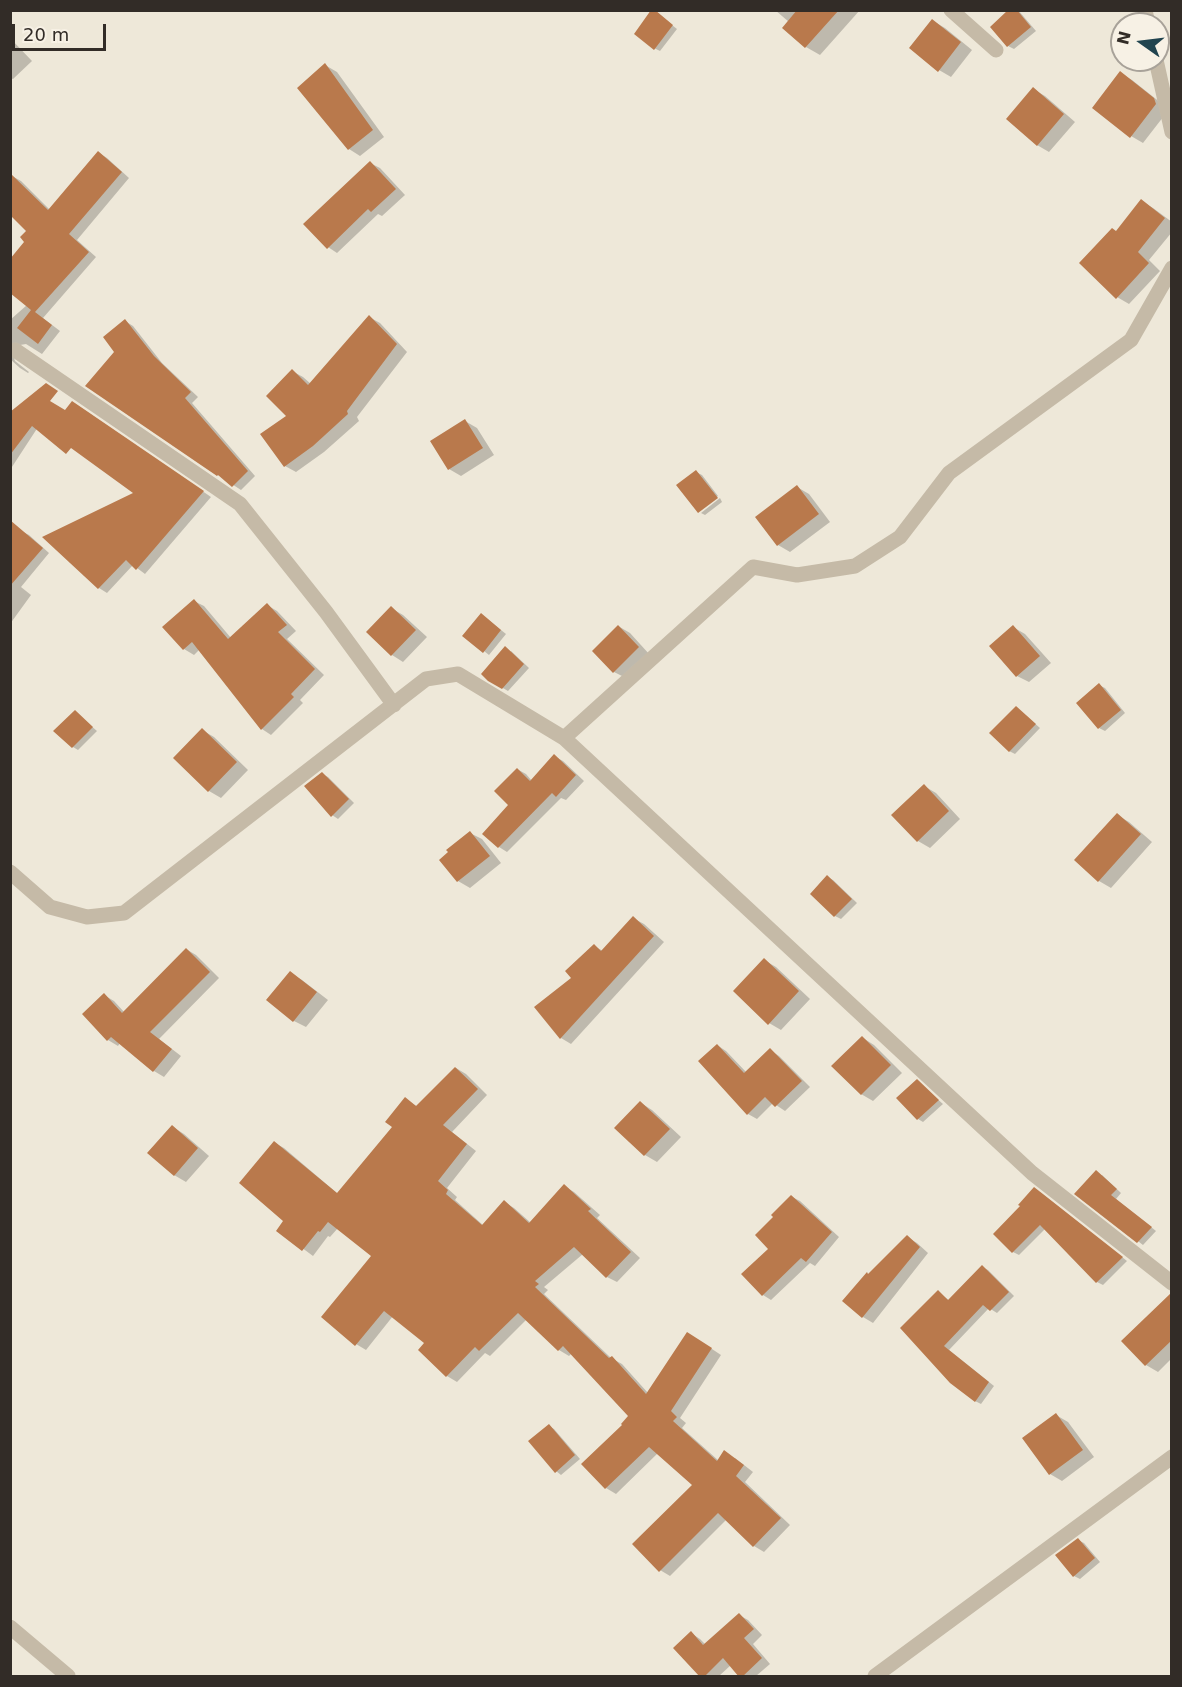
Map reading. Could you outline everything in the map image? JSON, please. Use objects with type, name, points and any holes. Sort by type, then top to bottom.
[{"type":"street","points":[[951,10],[996,50]]},
{"type":"street","points":[[1159,72],[1172,132]]},
{"type":"street","points":[[564,738],[753,567],[797,575],[855,566],[900,537],[949,473],[1131,340],[1172,268]]},
{"type":"street","points":[[15,350],[240,504],[326,612],[394,705]]},
{"type":"street","points":[[10,872],[50,907],[87,917],[124,913],[426,679],[458,674],[564,738],[1032,1173],[1172,1283]]},
{"type":"street","points":[[875,1677],[1172,1457]]},
{"type":"street","points":[[10,1627],[68,1677]]},
{"type":"building","points":[[651,10],[655,10],[673,25],[654,50],[634,34]]},
{"type":"building","points":[[797,10],[839,10],[805,48],[782,28]]},
{"type":"building","points":[[1008,10],[1017,10],[1031,27],[1007,47],[990,27]]},
{"type":"building","points":[[932,19],[961,42],[938,72],[909,48]]},
{"type":"building","points":[[325,63],[373,130],[348,150],[297,88]]},
{"type":"building","points":[[1119,72],[1154,98],[1156,104],[1130,138],[1092,108]]},
{"type":"building","points":[[1033,87],[1064,114],[1037,146],[1006,119]]},
{"type":"building","points":[[98,151],[122,172],[69,234],[89,252],[35,312],[52,325],[38,344],[17,328],[31,310],[10,293],[10,259],[24,242],[20,237],[26,231],[10,215],[10,173],[48,210]]},
{"type":"building","points":[[370,161],[396,189],[371,212],[368,209],[327,249],[303,224]]},
{"type":"building","points":[[1141,199],[1165,218],[1138,252],[1149,263],[1116,299],[1079,263],[1112,228],[1116,231]]},
{"type":"building","points":[[369,315],[397,344],[347,411],[348,414],[313,446],[284,467],[260,434],[286,416],[266,396],[292,369],[308,385]]},
{"type":"building","points":[[125,319],[154,356],[191,392],[185,398],[248,471],[232,487],[218,475],[85,386],[114,352],[103,337]]},
{"type":"building","points":[[46,383],[58,391],[50,401],[65,410],[72,401],[204,491],[136,570],[126,560],[98,589],[42,537],[133,493],[71,448],[66,454],[32,426],[10,455],[10,412]]},
{"type":"building","points":[[465,419],[483,448],[448,470],[430,441]]},
{"type":"building","points":[[696,470],[718,498],[698,513],[676,485]]},
{"type":"building","points":[[797,485],[819,514],[777,546],[755,517]]},
{"type":"building","points":[[10,520],[43,548],[10,586]]},
{"type":"building","points":[[194,599],[228,639],[267,603],[287,625],[278,632],[315,669],[291,694],[294,697],[261,730],[192,642],[183,650],[162,627]]},
{"type":"building","points":[[391,606],[416,630],[391,656],[366,632]]},
{"type":"building","points":[[481,613],[501,630],[483,653],[462,636]]},
{"type":"building","points":[[618,625],[639,647],[613,673],[592,651]]},
{"type":"building","points":[[1013,625],[1040,656],[1016,677],[989,646]]},
{"type":"building","points":[[505,646],[524,664],[502,689],[481,674]]},
{"type":"building","points":[[1099,683],[1121,710],[1098,729],[1076,703]]},
{"type":"building","points":[[1016,706],[1036,724],[1009,752],[989,733]]},
{"type":"building","points":[[75,710],[93,727],[72,748],[53,731]]},
{"type":"building","points":[[202,728],[237,762],[208,792],[173,758]]},
{"type":"building","points":[[554,754],[576,775],[556,797],[552,793],[498,848],[482,834],[508,805],[494,791],[517,768],[530,781]]},
{"type":"building","points":[[322,772],[349,799],[331,817],[304,786]]},
{"type":"building","points":[[924,784],[949,811],[917,842],[891,815]]},
{"type":"building","points":[[1117,813],[1141,834],[1098,882],[1074,860]]},
{"type":"building","points":[[470,831],[490,856],[457,882],[439,860],[448,852],[446,850]]},
{"type":"building","points":[[827,875],[852,899],[834,917],[810,894]]},
{"type":"building","points":[[633,916],[654,936],[560,1039],[534,1007],[571,978],[565,971],[594,944],[601,951]]},
{"type":"building","points":[[186,948],[210,972],[150,1032],[172,1049],[153,1072],[111,1037],[107,1041],[82,1014],[104,993],[122,1013]]},
{"type":"building","points":[[764,958],[799,991],[768,1025],[733,991]]},
{"type":"building","points":[[290,971],[317,992],[293,1022],[266,1000]]},
{"type":"building","points":[[862,1036],[891,1065],[861,1095],[831,1066]]},
{"type":"building","points":[[717,1044],[744,1073],[770,1048],[802,1081],[775,1107],[765,1097],[747,1115],[698,1061]]},
{"type":"building","points":[[455,1067],[478,1089],[443,1125],[467,1144],[438,1181],[448,1190],[446,1194],[482,1225],[504,1200],[529,1223],[564,1184],[591,1209],[588,1211],[631,1252],[606,1278],[574,1247],[535,1281],[539,1284],[535,1287],[609,1358],[612,1356],[646,1394],[687,1332],[712,1348],[671,1411],[677,1417],[673,1421],[717,1461],[724,1450],[744,1465],[736,1476],[781,1518],[753,1547],[718,1513],[659,1572],[632,1544],[692,1485],[649,1447],[605,1489],[581,1464],[622,1425],[628,1416],[563,1346],[558,1351],[518,1313],[479,1351],[475,1347],[446,1377],[418,1350],[424,1343],[384,1311],[355,1346],[321,1317],[371,1256],[328,1222],[302,1251],[276,1231],[283,1221],[239,1183],[274,1141],[337,1193],[392,1127],[385,1122],[405,1097],[416,1106]]},
{"type":"building","points":[[917,1079],[939,1100],[917,1120],[896,1098]]},
{"type":"building","points":[[640,1101],[670,1129],[644,1156],[614,1128]]},
{"type":"building","points":[[172,1125],[198,1148],[174,1176],[147,1153]]},
{"type":"building","points":[[1096,1170],[1117,1189],[1111,1195],[1152,1227],[1137,1243],[1074,1194]]},
{"type":"building","points":[[1034,1187],[1123,1257],[1096,1283],[1040,1225],[1012,1253],[993,1234],[1020,1206],[1018,1205]]},
{"type":"building","points":[[791,1195],[832,1232],[806,1262],[801,1258],[762,1296],[741,1274],[768,1249],[755,1235]]},
{"type":"building","points":[[907,1235],[920,1247],[862,1318],[842,1301],[867,1272],[868,1274]]},
{"type":"building","points":[[982,1265],[1009,1292],[990,1311],[983,1305],[944,1346],[989,1382],[975,1402],[950,1383],[900,1328],[938,1290],[948,1300]]},
{"type":"building","points":[[1171,1293],[1172,1340],[1145,1366],[1121,1341]]},
{"type":"building","points":[[1056,1413],[1083,1450],[1049,1475],[1022,1438]]},
{"type":"building","points":[[549,1424],[575,1455],[555,1473],[528,1441]]},
{"type":"building","points":[[1078,1538],[1095,1558],[1073,1577],[1055,1555]]},
{"type":"building","points":[[739,1613],[754,1629],[744,1638],[762,1658],[742,1677],[739,1677],[723,1658],[704,1677],[700,1677],[673,1648],[691,1631],[703,1645]]}]
